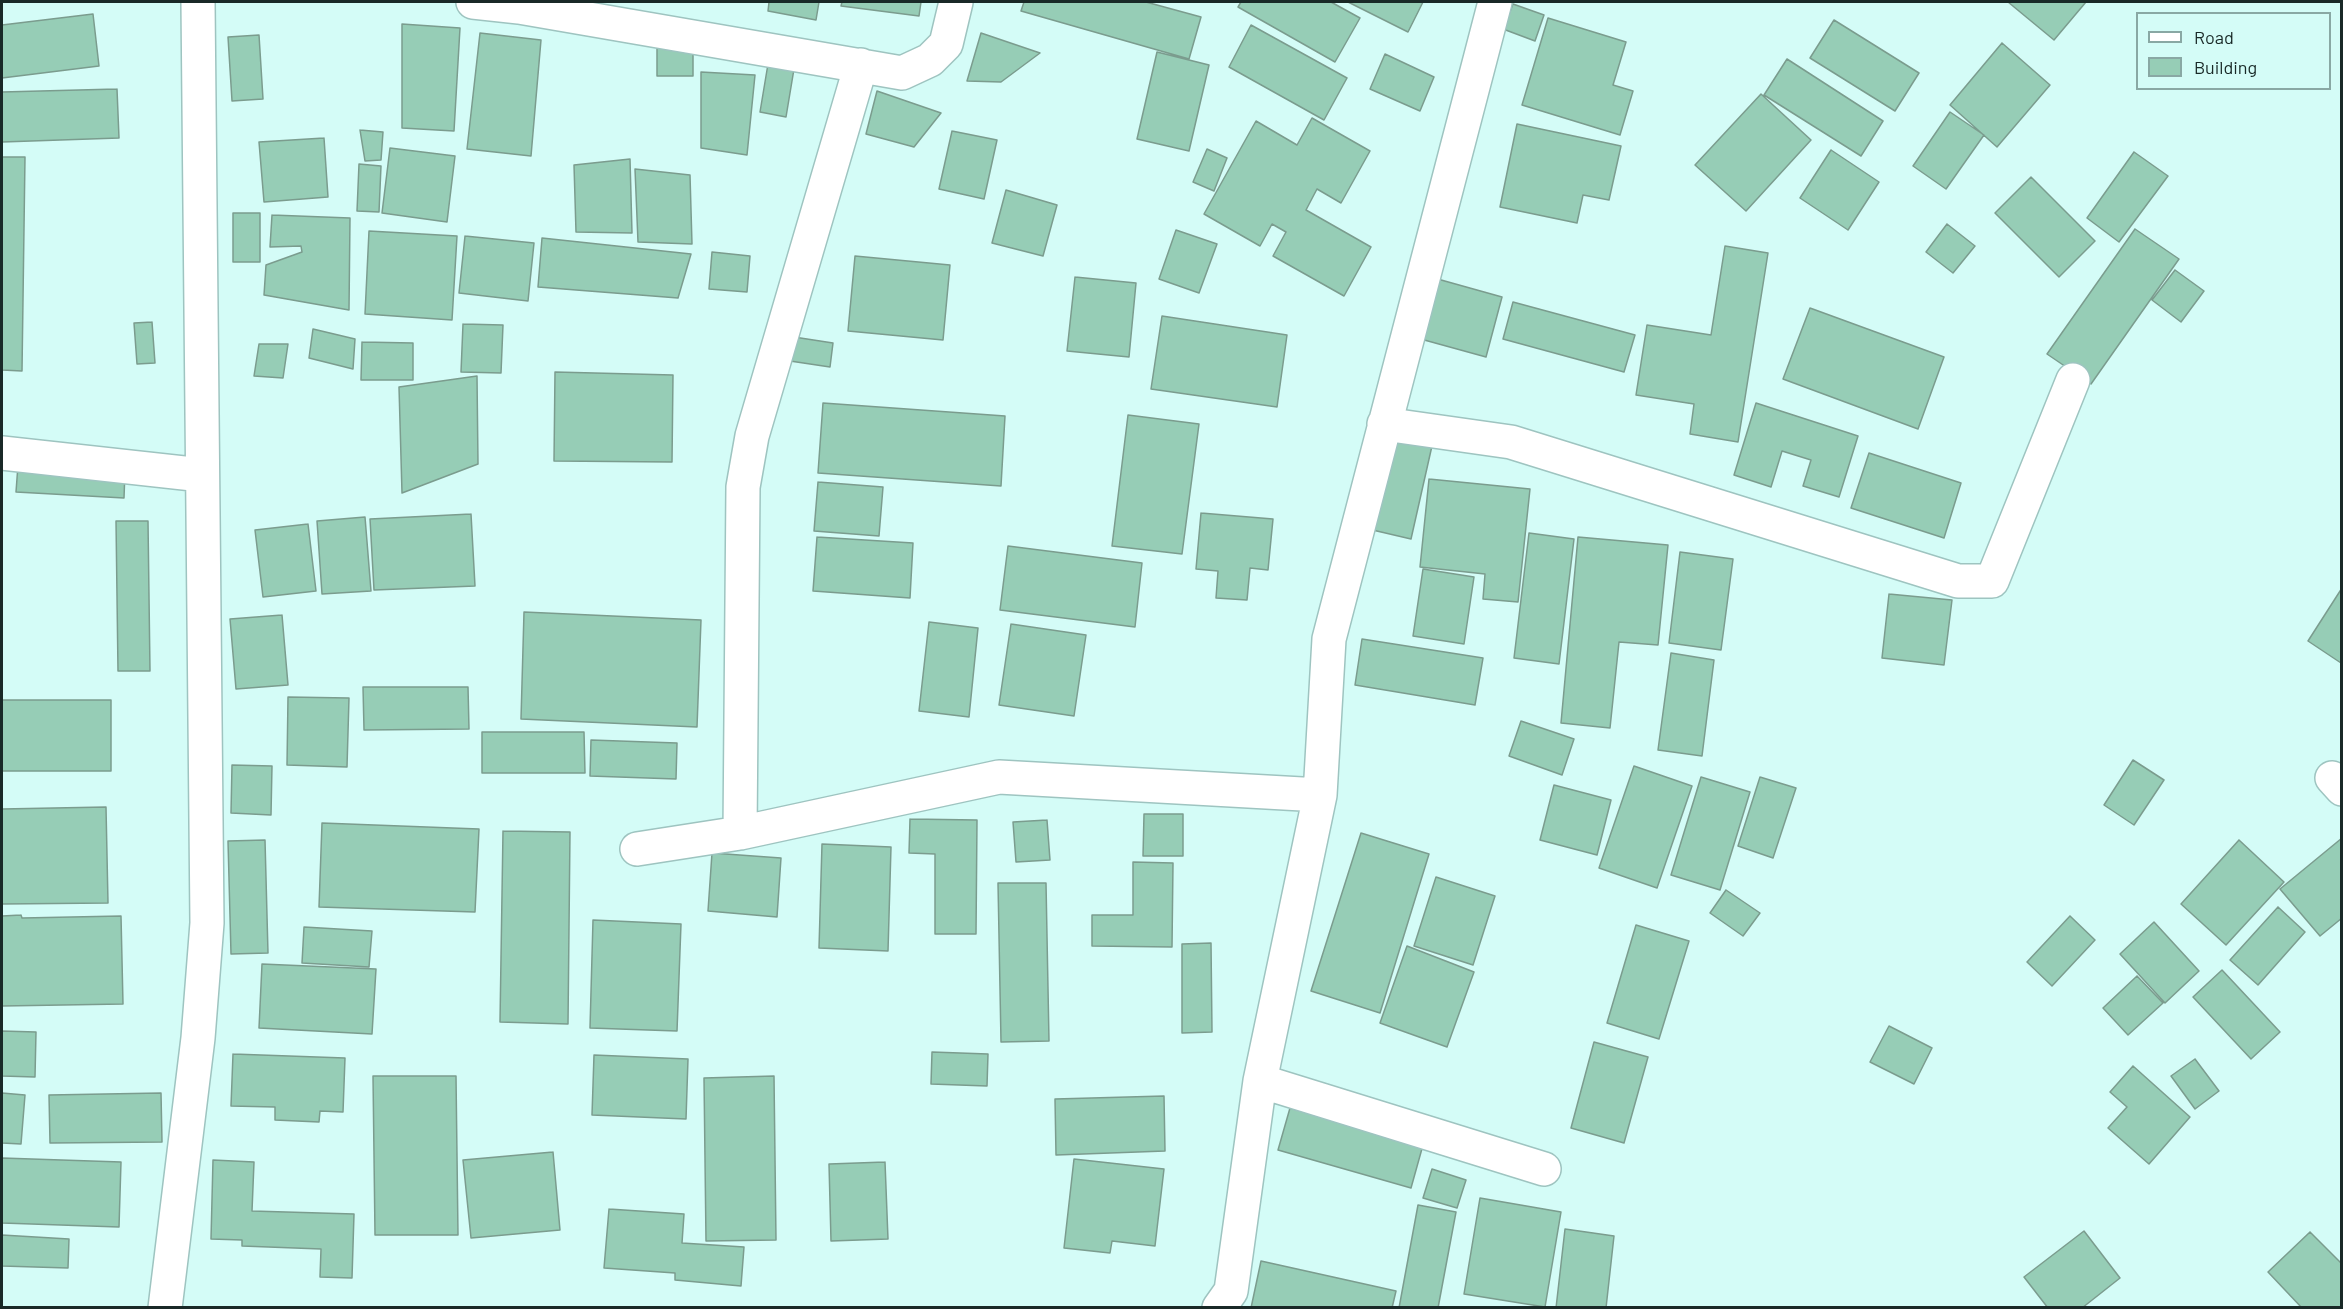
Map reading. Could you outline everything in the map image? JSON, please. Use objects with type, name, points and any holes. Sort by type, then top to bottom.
[{"type":"street","points":[[165,1308],[198,1038],[207,923],[198,2]]},
{"type":"street","points":[[473,2],[519,7],[902,73],[930,60],[945,44],[956,2]]},
{"type":"street","points":[[1219,1308],[1231,1290],[1260,1081],[1320,795],[1329,639],[1495,2]]},
{"type":"street","points":[[740,832],[743,487],[752,436],[861,65]]},
{"type":"street","points":[[1384,424],[1510,442],[1958,581],[1992,581],[2073,380]]},
{"type":"street","points":[[2,453],[202,475]]},
{"type":"street","points":[[637,849],[740,832],[999,777],[1320,795]]},
{"type":"street","points":[[1260,1081],[1544,1169]]},
{"type":"building","points":[[769,2],[819,2],[816,20],[768,11]]},
{"type":"building","points":[[842,2],[921,2],[919,16],[841,6]]},
{"type":"building","points":[[1024,2],[1146,2],[1201,17],[1189,59],[1021,11]]},
{"type":"building","points":[[1241,2],[1331,2],[1360,18],[1335,62],[1238,7]]},
{"type":"building","points":[[1348,2],[1423,2],[1408,32]]},
{"type":"building","points":[[2008,2],[2086,2],[2054,40]]},
{"type":"building","points":[[1513,4],[1544,15],[1535,41],[1503,29]]},
{"type":"building","points":[[93,14],[99,66],[2,78],[2,25]]},
{"type":"building","points":[[1548,18],[1626,42],[1613,85],[1633,91],[1620,135],[1522,105]]},
{"type":"building","points":[[1834,20],[1919,73],[1895,111],[1810,58]]},
{"type":"building","points":[[402,24],[460,28],[454,131],[402,128]]},
{"type":"building","points":[[1251,25],[1347,78],[1324,120],[1229,67]]},
{"type":"building","points":[[480,33],[541,40],[531,156],[467,149]]},
{"type":"building","points":[[981,33],[1040,53],[1001,82],[967,81]]},
{"type":"building","points":[[259,35],[263,99],[232,101],[228,37]]},
{"type":"building","points":[[657,42],[693,42],[693,76],[657,76]]},
{"type":"building","points":[[2002,43],[2050,85],[1997,147],[1950,105]]},
{"type":"building","points":[[1157,52],[1209,65],[1189,151],[1137,139]]},
{"type":"building","points":[[1385,54],[1434,77],[1420,111],[1370,89]]},
{"type":"building","points":[[769,58],[795,63],[786,117],[760,112]]},
{"type":"building","points":[[1787,59],[1883,121],[1861,156],[1764,95]]},
{"type":"building","points":[[701,72],[755,75],[747,155],[701,148]]},
{"type":"building","points":[[117,89],[119,138],[2,142],[2,92]]},
{"type":"building","points":[[877,91],[941,113],[914,147],[866,134]]},
{"type":"building","points":[[1761,94],[1811,140],[1746,211],[1695,165]]},
{"type":"building","points":[[1950,112],[1984,135],[1946,189],[1913,166]]},
{"type":"building","points":[[1312,118],[1370,151],[1341,203],[1317,189],[1306,210],[1371,247],[1344,296],[1273,256],[1286,232],[1272,224],[1260,246],[1204,214],[1256,121],[1297,145]]},
{"type":"building","points":[[1517,124],[1621,146],[1609,200],[1583,195],[1577,223],[1500,207]]},
{"type":"building","points":[[360,130],[383,132],[381,160],[365,161]]},
{"type":"building","points":[[952,131],[997,140],[984,199],[939,189]]},
{"type":"building","points":[[324,138],[328,197],[264,202],[259,142]]},
{"type":"building","points":[[390,148],[455,156],[447,222],[382,213]]},
{"type":"building","points":[[1207,149],[1227,158],[1214,191],[1193,182]]},
{"type":"building","points":[[1831,150],[1879,182],[1848,230],[1800,198]]},
{"type":"building","points":[[2134,152],[2168,176],[2119,242],[2087,218]]},
{"type":"building","points":[[2,157],[25,157],[22,371],[2,370]]},
{"type":"building","points":[[630,159],[632,233],[576,232],[574,165]]},
{"type":"building","points":[[359,164],[381,166],[379,212],[357,211]]},
{"type":"building","points":[[635,169],[690,175],[692,244],[638,242]]},
{"type":"building","points":[[2031,177],[2095,241],[2059,277],[1995,213]]},
{"type":"building","points":[[1006,190],[1057,205],[1043,256],[992,243]]},
{"type":"building","points":[[233,213],[260,213],[260,262],[233,262]]},
{"type":"building","points":[[272,215],[350,218],[349,310],[264,295],[266,265],[302,252],[301,246],[270,247]]},
{"type":"building","points":[[1947,224],[1975,246],[1953,273],[1926,252]]},
{"type":"building","points":[[2135,229],[2179,259],[2091,384],[2047,354]]},
{"type":"building","points":[[1176,230],[1217,244],[1199,293],[1159,279]]},
{"type":"building","points":[[369,231],[457,236],[452,320],[365,314]]},
{"type":"building","points":[[465,236],[534,243],[528,301],[459,293]]},
{"type":"building","points":[[542,238],[691,254],[678,298],[538,287]]},
{"type":"building","points":[[1725,246],[1768,253],[1738,442],[1690,434],[1694,404],[1636,395],[1647,325],[1711,335]]},
{"type":"building","points":[[712,252],[750,256],[747,292],[709,289]]},
{"type":"building","points":[[855,256],[950,265],[943,340],[848,331]]},
{"type":"building","points":[[2175,270],[2204,291],[2181,322],[2152,300]]},
{"type":"building","points":[[1075,277],[1136,283],[1129,357],[1067,351]]},
{"type":"building","points":[[1434,278],[1502,297],[1486,357],[1417,338]]},
{"type":"building","points":[[1513,302],[1635,335],[1624,372],[1503,339]]},
{"type":"building","points":[[1810,308],[1944,357],[1918,429],[1783,379]]},
{"type":"building","points":[[1162,316],[1287,335],[1277,407],[1151,389]]},
{"type":"building","points":[[152,322],[155,363],[137,364],[134,323]]},
{"type":"building","points":[[463,324],[503,325],[501,373],[461,372]]},
{"type":"building","points":[[313,329],[355,339],[353,369],[309,358]]},
{"type":"building","points":[[794,337],[833,343],[830,367],[790,361]]},
{"type":"building","points":[[362,342],[413,343],[413,380],[361,380]]},
{"type":"building","points":[[259,344],[288,344],[283,378],[254,376]]},
{"type":"building","points":[[555,372],[673,375],[672,462],[554,461]]},
{"type":"building","points":[[477,376],[478,464],[402,493],[399,387]]},
{"type":"building","points":[[823,403],[1005,416],[1001,486],[818,473]]},
{"type":"building","points":[[1756,403],[1858,436],[1839,497],[1803,486],[1811,460],[1782,451],[1771,487],[1734,475]]},
{"type":"building","points":[[1128,415],[1199,424],[1182,554],[1112,546]]},
{"type":"building","points":[[1386,426],[1434,437],[1411,539],[1364,528]]},
{"type":"building","points":[[1869,453],[1961,483],[1944,538],[1851,508]]},
{"type":"building","points":[[18,465],[125,471],[124,498],[16,492]]},
{"type":"building","points":[[1429,479],[1530,489],[1518,602],[1483,599],[1485,574],[1420,567]]},
{"type":"building","points":[[818,482],[883,487],[879,536],[814,531]]},
{"type":"building","points":[[1201,513],[1273,519],[1268,570],[1250,568],[1247,600],[1216,598],[1218,571],[1196,569]]},
{"type":"building","points":[[471,514],[475,586],[374,590],[370,519]]},
{"type":"building","points":[[365,517],[371,591],[322,594],[317,521]]},
{"type":"building","points":[[116,521],[148,521],[150,671],[118,671]]},
{"type":"building","points":[[308,524],[316,591],[263,597],[255,530]]},
{"type":"building","points":[[1529,533],[1574,539],[1559,664],[1514,658]]},
{"type":"building","points":[[817,537],[913,543],[910,598],[813,591]]},
{"type":"building","points":[[1578,537],[1668,545],[1658,645],[1619,642],[1610,728],[1561,723]]},
{"type":"building","points":[[1008,546],[1142,563],[1135,627],[1000,610]]},
{"type":"building","points":[[1680,552],[1733,559],[1721,650],[1669,643]]},
{"type":"building","points":[[1423,569],[1474,577],[1464,644],[1413,636]]},
{"type":"building","points":[[2342,588],[2342,662],[2341,663],[2308,641]]},
{"type":"building","points":[[1889,594],[1952,600],[1944,665],[1882,658]]},
{"type":"building","points":[[524,612],[701,620],[697,727],[521,719]]},
{"type":"building","points":[[282,615],[288,685],[236,689],[230,619]]},
{"type":"building","points":[[929,622],[978,628],[969,717],[919,711]]},
{"type":"building","points":[[1011,624],[1086,635],[1074,716],[999,705]]},
{"type":"building","points":[[1362,639],[1483,658],[1475,705],[1355,685]]},
{"type":"building","points":[[1671,653],[1714,660],[1702,756],[1658,750]]},
{"type":"building","points":[[363,687],[468,687],[469,729],[364,730]]},
{"type":"building","points":[[288,697],[349,698],[347,767],[287,765]]},
{"type":"building","points":[[2,700],[111,700],[111,771],[2,771]]},
{"type":"building","points":[[1521,721],[1574,739],[1562,775],[1509,756]]},
{"type":"building","points":[[482,732],[584,732],[585,773],[482,773]]},
{"type":"building","points":[[591,740],[677,743],[676,779],[590,776]]},
{"type":"building","points":[[2133,760],[2164,780],[2134,825],[2104,805]]},
{"type":"building","points":[[232,765],[272,766],[271,815],[231,813]]},
{"type":"building","points":[[1634,766],[1692,786],[1657,888],[1599,868]]},
{"type":"building","points":[[1701,777],[1750,792],[1720,890],[1671,875]]},
{"type":"building","points":[[1760,777],[1796,788],[1773,858],[1738,846]]},
{"type":"building","points":[[1554,785],[1611,800],[1597,855],[1540,840]]},
{"type":"building","points":[[106,807],[108,903],[2,904],[2,809]]},
{"type":"building","points":[[1144,814],[1183,814],[1183,856],[1143,856]]},
{"type":"building","points":[[910,819],[977,820],[976,934],[935,934],[935,854],[909,853]]},
{"type":"building","points":[[1047,820],[1050,860],[1016,862],[1013,822]]},
{"type":"building","points":[[322,823],[479,829],[475,912],[319,907]]},
{"type":"building","points":[[503,831],[570,832],[568,1024],[500,1022]]},
{"type":"building","points":[[1361,833],[1429,854],[1380,1013],[1311,991]]},
{"type":"building","points":[[2342,838],[2342,918],[2320,936],[2280,889]]},
{"type":"building","points":[[265,840],[268,953],[231,954],[228,841]]},
{"type":"building","points":[[2239,840],[2284,882],[2226,945],[2181,904]]},
{"type":"building","points":[[822,844],[891,847],[888,951],[819,948]]},
{"type":"building","points":[[712,853],[781,858],[777,917],[708,911]]},
{"type":"building","points":[[1133,862],[1173,863],[1172,947],[1092,946],[1092,915],[1133,915]]},
{"type":"building","points":[[1436,877],[1495,896],[1473,965],[1414,946]]},
{"type":"building","points":[[998,883],[1046,883],[1049,1041],[1001,1042]]},
{"type":"building","points":[[1726,890],[1760,913],[1743,936],[1710,913]]},
{"type":"building","points":[[2278,907],[2305,932],[2258,985],[2230,960]]},
{"type":"building","points":[[21,915],[22,918],[121,916],[123,1004],[2,1006],[2,916]]},
{"type":"building","points":[[2070,916],[2095,940],[2052,986],[2027,962]]},
{"type":"building","points":[[593,920],[681,924],[677,1031],[590,1028]]},
{"type":"building","points":[[2154,922],[2199,971],[2165,1003],[2120,954]]},
{"type":"building","points":[[1636,925],[1689,941],[1659,1039],[1607,1023]]},
{"type":"building","points":[[304,927],[372,931],[369,967],[302,963]]},
{"type":"building","points":[[1211,943],[1212,1032],[1182,1033],[1182,944]]},
{"type":"building","points":[[1407,946],[1474,972],[1447,1047],[1380,1023]]},
{"type":"building","points":[[262,964],[376,969],[372,1034],[259,1028]]},
{"type":"building","points":[[2222,970],[2280,1032],[2251,1059],[2193,997]]},
{"type":"building","points":[[2137,976],[2163,1003],[2128,1035],[2103,1008]]},
{"type":"building","points":[[1889,1026],[1932,1048],[1914,1084],[1870,1062]]},
{"type":"building","points":[[2,1031],[36,1032],[35,1077],[2,1076]]},
{"type":"building","points":[[1594,1042],[1648,1057],[1624,1143],[1571,1128]]},
{"type":"building","points":[[932,1052],[988,1054],[987,1086],[931,1084]]},
{"type":"building","points":[[233,1054],[345,1058],[343,1112],[320,1111],[319,1122],[275,1120],[275,1107],[231,1106]]},
{"type":"building","points":[[594,1055],[688,1059],[686,1119],[592,1115]]},
{"type":"building","points":[[2195,1059],[2219,1091],[2195,1109],[2171,1076]]},
{"type":"building","points":[[2133,1066],[2190,1117],[2149,1164],[2108,1128],[2127,1107],[2110,1092]]},
{"type":"building","points":[[373,1076],[456,1076],[458,1235],[375,1235]]},
{"type":"building","points":[[774,1076],[776,1240],[706,1241],[704,1078]]},
{"type":"building","points":[[2,1093],[25,1095],[21,1144],[2,1143]]},
{"type":"building","points":[[161,1093],[162,1142],[50,1143],[49,1095]]},
{"type":"building","points":[[1164,1096],[1165,1151],[1056,1155],[1055,1099]]},
{"type":"building","points":[[1290,1108],[1423,1145],[1411,1188],[1278,1150]]},
{"type":"building","points":[[553,1152],[560,1230],[471,1238],[463,1160]]},
{"type":"building","points":[[2,1158],[121,1162],[119,1227],[2,1223]]},
{"type":"building","points":[[1074,1159],[1164,1169],[1155,1246],[1112,1241],[1110,1253],[1064,1248]]},
{"type":"building","points":[[213,1160],[254,1162],[252,1211],[354,1214],[352,1278],[320,1277],[321,1249],[242,1246],[242,1240],[211,1239]]},
{"type":"building","points":[[885,1162],[888,1239],[831,1241],[829,1164]]},
{"type":"building","points":[[1432,1169],[1466,1180],[1457,1208],[1423,1198]]},
{"type":"building","points":[[1480,1198],[1561,1212],[1545,1307],[1464,1294]]},
{"type":"building","points":[[1418,1205],[1456,1212],[1438,1308],[1399,1308]]},
{"type":"building","points":[[609,1209],[684,1214],[682,1243],[744,1247],[741,1286],[675,1280],[675,1273],[604,1268]]},
{"type":"building","points":[[1565,1229],[1614,1236],[1606,1308],[1556,1308]]},
{"type":"building","points":[[2084,1231],[2120,1278],[2082,1308],[2048,1308],[2024,1277]]},
{"type":"building","points":[[2310,1232],[2342,1264],[2342,1308],[2302,1308],[2268,1272]]},
{"type":"building","points":[[2,1235],[69,1239],[68,1268],[2,1266]]},
{"type":"building","points":[[1261,1261],[1396,1291],[1392,1308],[1251,1308]]}]
